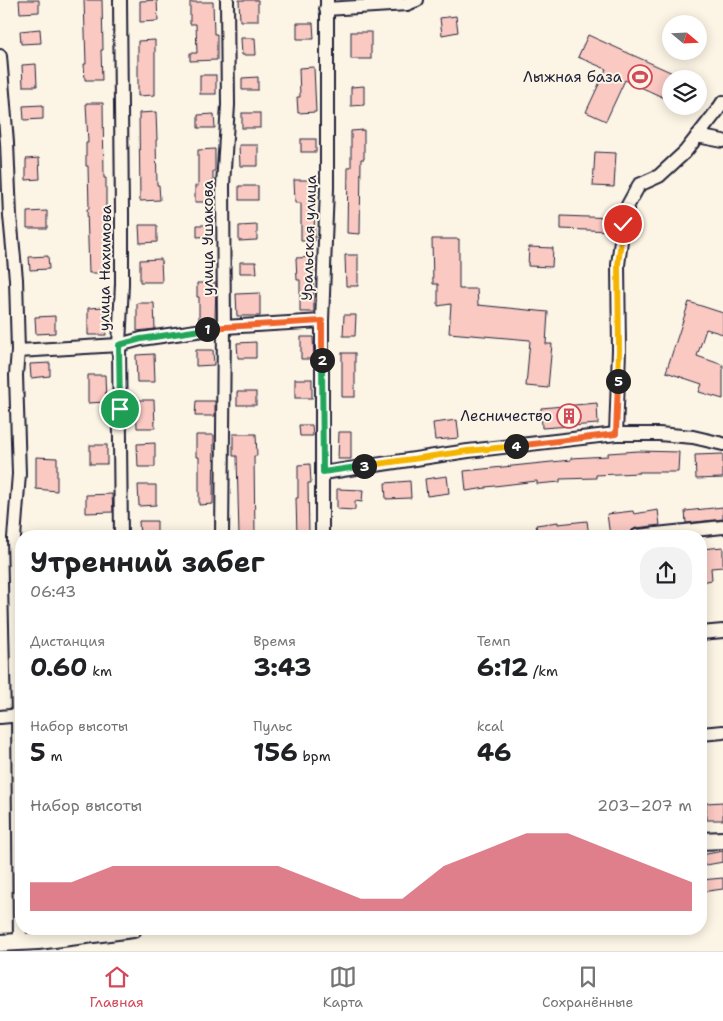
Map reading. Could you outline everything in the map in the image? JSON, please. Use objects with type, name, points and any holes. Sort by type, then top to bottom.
[{"type":"main road","points":[[707,841],[723,840]]},
{"type":"main road","points":[[0,943],[38,941],[81,935]]},
{"type":"street","name":"улица Нахимова","points":[[120,0],[122,214],[122,284],[119,345],[121,530]]},
{"type":"street","name":"улица Ушакова","points":[[222,530],[223,185],[228,105],[227,0]]},
{"type":"street","points":[[327,4],[407,4],[418,0]]},
{"type":"street","name":"Уральская улица","points":[[322,530],[322,321],[328,188],[327,4]]},
{"type":"street","points":[[0,56],[16,279],[19,474],[14,538],[15,568]]},
{"type":"street","points":[[616,434],[619,350],[618,265],[623,224],[628,205],[639,185],[659,176],[685,152],[723,102]]},
{"type":"street","points":[[697,136],[723,141]]},
{"type":"street","points":[[18,351],[119,345],[141,339],[224,327],[322,321]]},
{"type":"street","points":[[323,472],[468,451],[616,434],[659,434],[693,437],[723,444]]},
{"type":"street","points":[[689,530],[723,526]]},
{"type":"street","points":[[707,632],[723,631]]},
{"type":"street","points":[[0,717],[15,716]]},
{"type":"street","points":[[707,733],[723,732]]},
{"type":"street","points":[[20,935],[20,942]]},
{"type":"building","points":[[19,0],[39,0],[39,12],[20,13]]},
{"type":"building","points":[[84,0],[102,0],[102,80],[85,80]]},
{"type":"building","points":[[157,0],[158,21],[140,22],[140,1]]},
{"type":"building","points":[[239,0],[258,0],[258,21],[240,21]]},
{"type":"building","points":[[190,2],[213,2],[214,34],[217,34],[217,60],[190,61],[190,53],[197,53],[196,24],[190,24]]},
{"type":"building","points":[[456,16],[458,32],[442,35],[440,18]]},
{"type":"building","points":[[297,23],[313,23],[314,39],[297,39]]},
{"type":"building","points":[[40,29],[41,43],[21,44],[20,31]]},
{"type":"building","points":[[351,32],[371,32],[371,59],[351,59]]},
{"type":"building","name":"Лыжная база","points":[[588,35],[666,70],[662,70],[662,97],[625,80],[606,121],[586,112],[606,69],[578,57]]},
{"type":"building","points":[[241,38],[255,38],[256,55],[242,55]]},
{"type":"building","points":[[155,40],[155,95],[138,96],[138,41]]},
{"type":"building","points":[[36,64],[37,86],[23,86],[22,65]]},
{"type":"building","points":[[314,67],[316,112],[298,113],[297,97],[300,97],[299,68]]},
{"type":"building","points":[[200,75],[216,75],[216,94],[200,94]]},
{"type":"building","points":[[258,77],[258,90],[242,90],[242,78]]},
{"type":"building","points":[[364,86],[364,105],[351,106],[351,87]]},
{"type":"building","points":[[86,103],[103,103],[107,273],[89,273]]},
{"type":"building","points":[[43,105],[43,119],[24,120],[23,106]]},
{"type":"building","points":[[156,112],[157,185],[159,185],[160,200],[140,201],[139,113]]},
{"type":"building","points":[[242,113],[260,113],[260,128],[242,128]]},
{"type":"building","points":[[214,114],[215,128],[198,128],[198,115]]},
{"type":"building","points":[[364,130],[364,159],[361,159],[360,234],[347,233],[348,167],[351,167],[351,131]]},
{"type":"building","points":[[301,139],[316,139],[316,152],[301,152]]},
{"type":"building","points":[[239,145],[258,145],[258,166],[240,166]]},
{"type":"building","points":[[215,149],[213,202],[195,202],[195,186],[198,186],[198,150]]},
{"type":"building","points":[[595,152],[616,153],[614,187],[593,186]]},
{"type":"building","points":[[39,158],[40,179],[26,180],[26,159]]},
{"type":"building","points":[[294,180],[313,180],[315,241],[301,241],[301,203],[295,203]]},
{"type":"building","points":[[239,186],[258,186],[258,200],[239,200]]},
{"type":"building","points":[[47,211],[47,228],[27,228],[27,212]]},
{"type":"building","points":[[561,216],[615,218],[614,231],[561,229]]},
{"type":"building","points":[[139,225],[157,225],[157,242],[140,243]]},
{"type":"building","points":[[197,225],[213,225],[213,236],[197,237]]},
{"type":"building","points":[[257,225],[257,240],[239,241],[239,226]]},
{"type":"building","points":[[432,239],[459,239],[459,289],[477,289],[478,305],[548,312],[546,344],[552,344],[548,388],[526,386],[530,340],[449,333],[451,304],[438,306],[438,284],[433,284]]},
{"type":"building","points":[[529,247],[553,248],[552,267],[528,266]]},
{"type":"building","points":[[345,255],[358,255],[358,286],[346,286]]},
{"type":"building","points":[[48,256],[49,269],[30,270],[29,257]]},
{"type":"building","points":[[313,257],[314,312],[300,312],[300,280],[297,280],[296,258]]},
{"type":"building","points":[[161,259],[162,282],[140,282],[140,260]]},
{"type":"building","points":[[240,262],[256,262],[257,273],[240,273]]},
{"type":"building","points":[[197,283],[216,283],[215,320],[199,322]]},
{"type":"building","points":[[260,293],[260,316],[237,316],[236,294]]},
{"type":"building","points":[[689,302],[723,313],[723,334],[706,329],[697,356],[723,365],[723,399],[699,392],[702,384],[666,372]]},
{"type":"building","points":[[137,303],[154,303],[155,329],[137,331]]},
{"type":"building","points":[[105,307],[106,335],[88,335],[88,308]]},
{"type":"building","points":[[344,315],[356,315],[355,336],[343,336]]},
{"type":"building","points":[[55,316],[55,333],[36,334],[35,317]]},
{"type":"building","points":[[301,337],[313,337],[314,359],[301,359]]},
{"type":"building","points":[[256,342],[256,358],[238,358],[237,343]]},
{"type":"building","points":[[196,350],[213,350],[214,365],[196,366]]},
{"type":"building","points":[[342,353],[355,353],[355,397],[342,397]]},
{"type":"building","points":[[154,354],[155,382],[137,382],[136,355]]},
{"type":"building","points":[[50,363],[50,376],[31,378],[30,364]]},
{"type":"building","points":[[88,375],[105,375],[106,402],[88,403]]},
{"type":"building","points":[[295,379],[312,379],[312,398],[295,398]]},
{"type":"building","points":[[237,392],[256,392],[256,405],[237,405]]},
{"type":"building","points":[[136,400],[154,400],[155,428],[137,428]]},
{"type":"building","points":[[196,401],[215,401],[215,416],[195,416]]},
{"type":"building","name":"Лесничество","points":[[597,403],[598,424],[542,428],[541,408]]},
{"type":"building","points":[[457,420],[459,438],[435,440],[433,423]]},
{"type":"building","points":[[299,425],[312,425],[313,436],[300,436]]},
{"type":"building","points":[[339,432],[351,432],[351,459],[338,459]]},
{"type":"building","points":[[233,434],[256,434],[257,456],[254,456],[255,530],[239,530],[237,456],[233,456]]},
{"type":"building","points":[[196,435],[214,435],[213,504],[199,505],[199,457],[196,457]]},
{"type":"building","points":[[155,443],[155,467],[138,467],[137,444]]},
{"type":"building","points":[[90,445],[107,445],[107,464],[90,464]]},
{"type":"building","points":[[638,451],[679,452],[678,472],[596,475],[596,478],[560,479],[560,482],[537,484],[537,481],[466,491],[464,471],[571,460],[571,458],[608,456],[608,453]]},
{"type":"building","points":[[723,454],[723,478],[696,479],[695,455]]},
{"type":"building","points":[[36,457],[57,458],[57,491],[36,489]]},
{"type":"building","points":[[310,464],[311,483],[308,483],[309,530],[297,530],[298,465]]},
{"type":"building","points":[[447,476],[449,493],[427,496],[425,479]]},
{"type":"building","points":[[410,481],[411,498],[386,499],[385,483]]},
{"type":"building","points":[[138,485],[156,485],[156,505],[139,506]]},
{"type":"building","points":[[337,489],[363,490],[362,502],[355,501],[355,510],[337,509]]},
{"type":"building","points":[[112,494],[113,512],[86,513],[86,495]]},
{"type":"building","points":[[723,507],[723,519],[686,523],[685,511]]},
{"type":"building","points":[[658,510],[660,525],[632,530],[609,530],[607,514],[633,511],[634,514]]},
{"type":"building","points":[[139,521],[157,521],[157,530],[140,530]]},
{"type":"building","points":[[587,521],[588,530],[537,530],[536,525],[558,522],[558,524]]},
{"type":"building","points":[[723,547],[723,567],[711,568],[712,580],[707,581],[707,548]]},
{"type":"building","points":[[723,802],[723,820],[707,820],[707,803]]},
{"type":"building","points":[[723,851],[723,862],[707,865],[707,854]]},
{"type":"building","points":[[723,878],[723,889],[707,891],[707,879]]},
{"type":"place","name":"Лыжная база","points":[[640,77]]},
{"type":"place","name":"Лесничество","points":[[569,416]]},
{"type":"route","points":[[120,409],[119,345],[141,339],[224,327],[322,321],[323,472],[468,451],[616,434],[619,350],[618,265],[623,224]]}]
